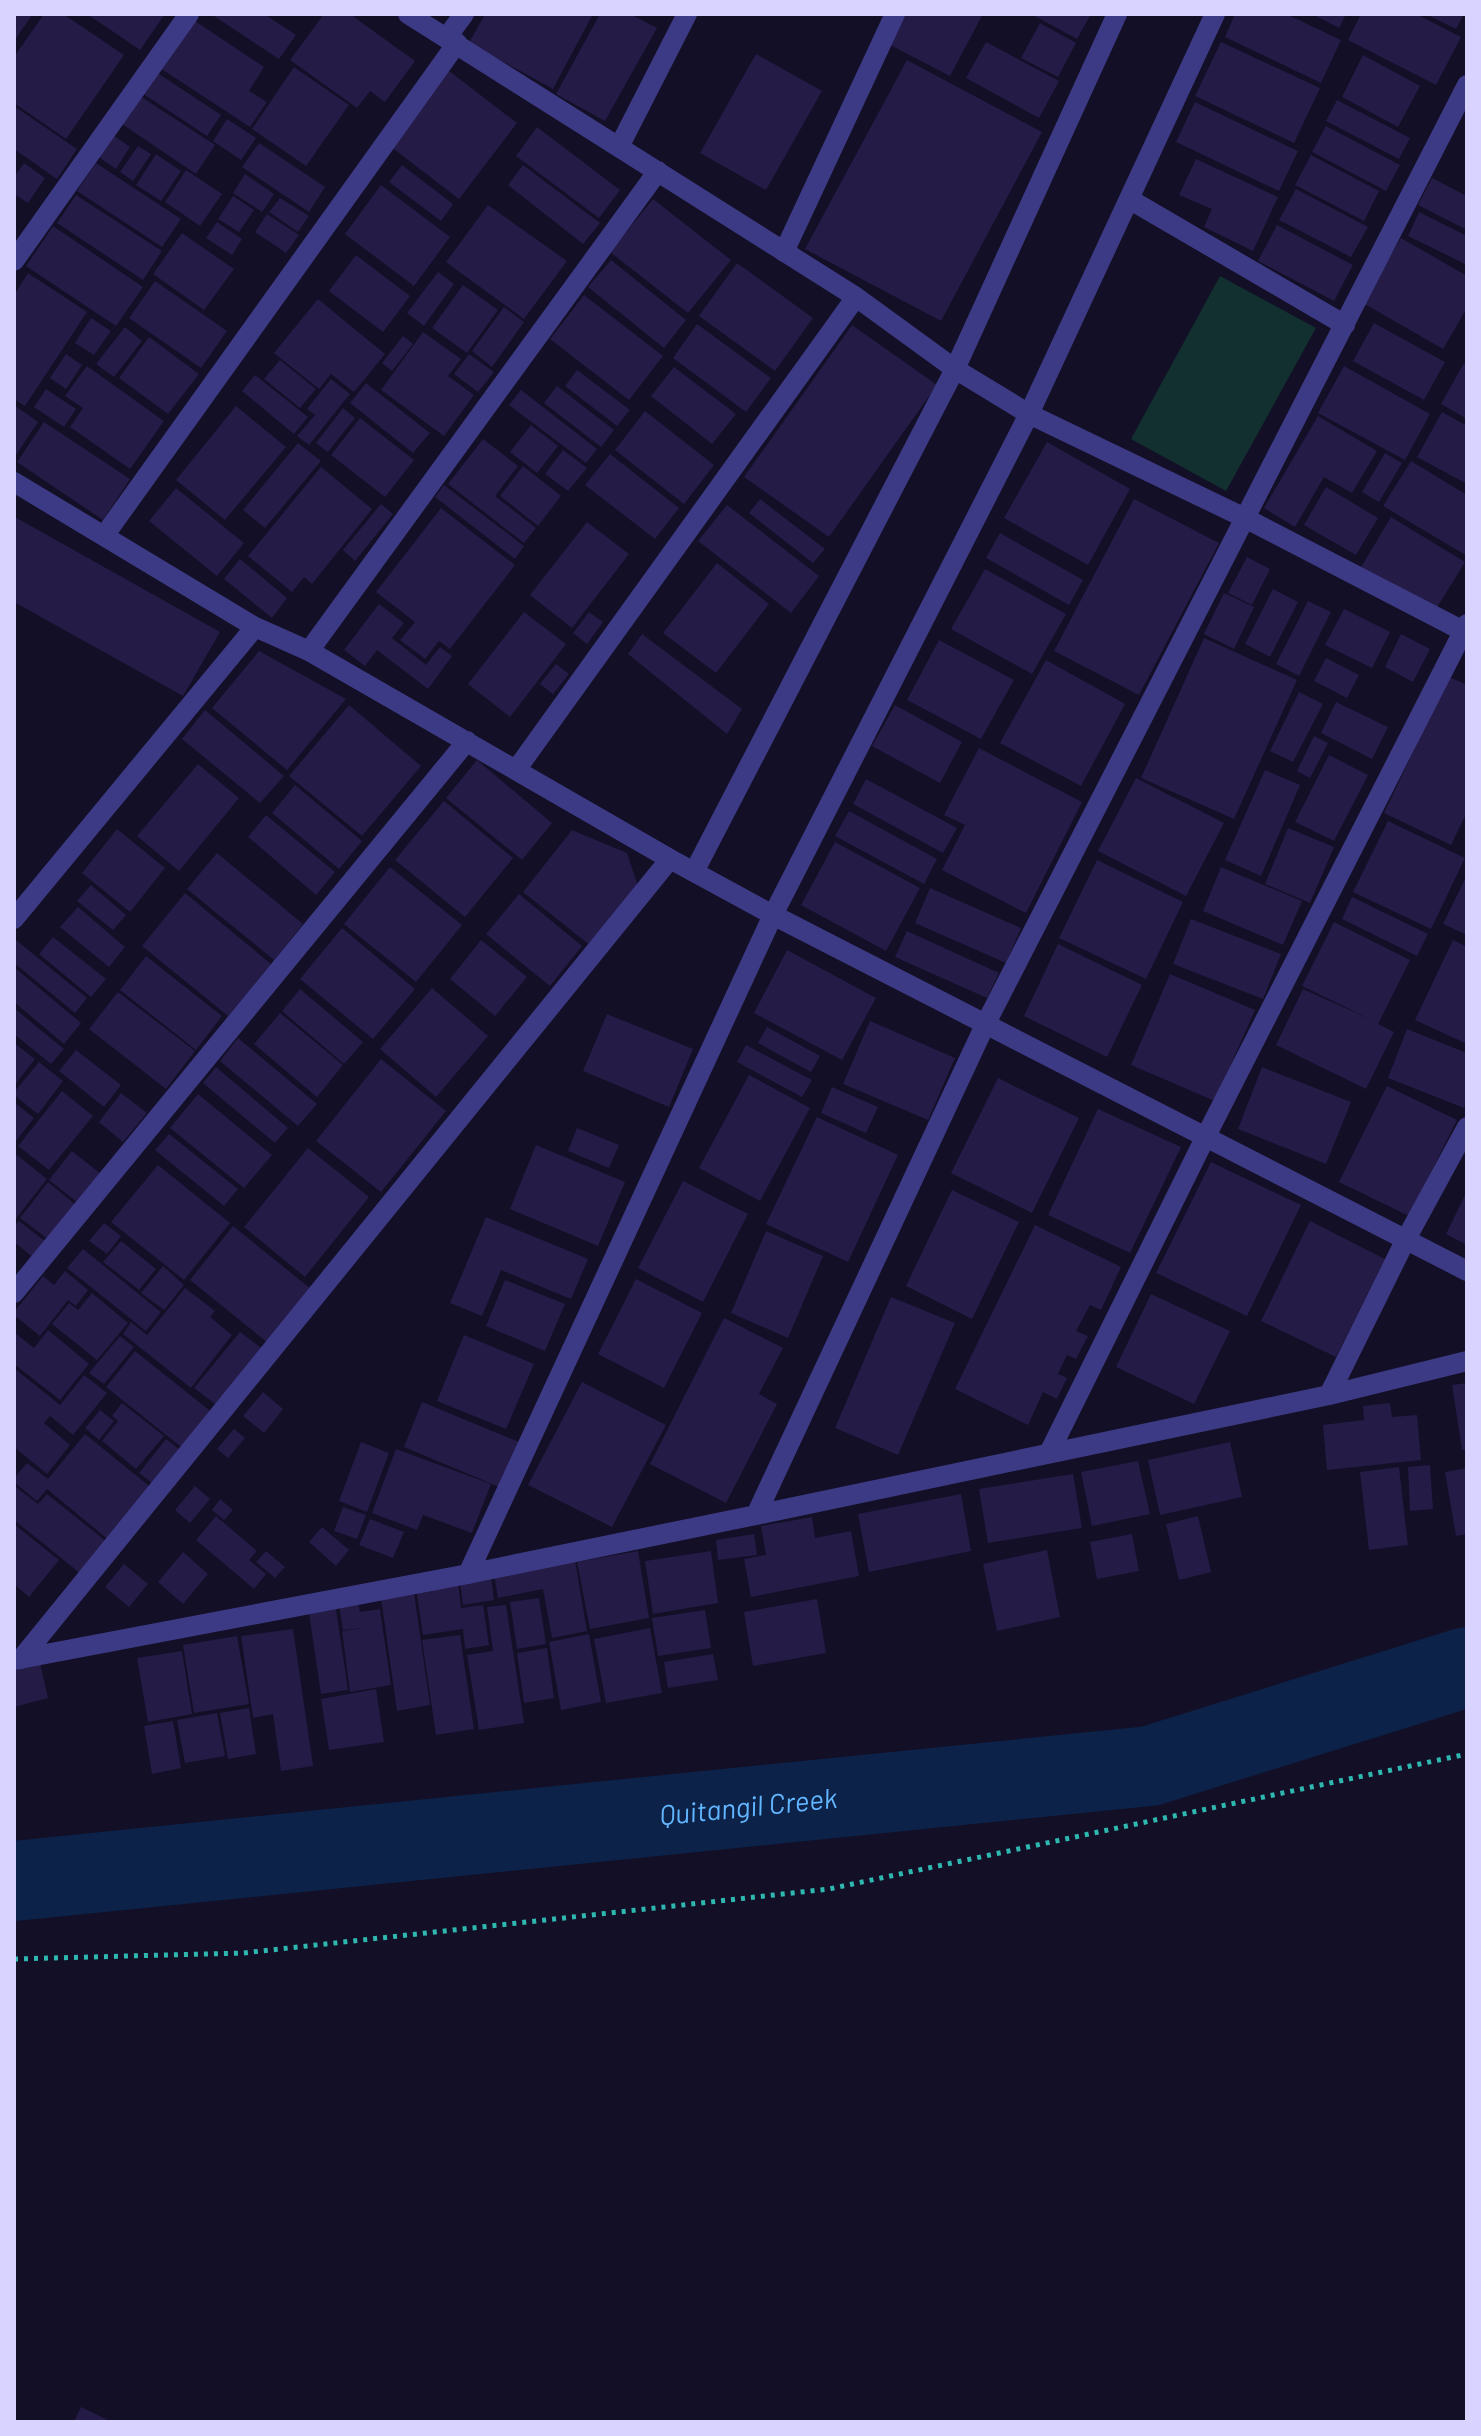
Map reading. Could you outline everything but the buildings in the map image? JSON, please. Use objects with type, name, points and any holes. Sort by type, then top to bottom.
[{"type":"street","points":[[14,261],[189,14]]},
{"type":"street","points":[[408,14],[856,297],[955,369],[1029,414],[1466,629],[1205,1138],[1049,1453]]},
{"type":"street","points":[[104,536],[452,40],[464,14]]},
{"type":"street","points":[[619,147],[687,14]]},
{"type":"street","points":[[784,252],[895,14]]},
{"type":"street","points":[[694,872],[955,369],[1117,14]]},
{"type":"street","points":[[468,1574],[773,915],[1029,414],[1215,14]]},
{"type":"street","points":[[756,1515],[985,1025],[1467,85]]},
{"type":"street","points":[[309,651],[658,171]]},
{"type":"street","points":[[1129,199],[1345,325]]},
{"type":"street","points":[[516,770],[856,297]]},
{"type":"street","points":[[14,482],[255,627],[309,651],[773,915],[1467,1271]]},
{"type":"street","points":[[14,919],[255,627]]},
{"type":"street","points":[[14,1293],[467,741]]},
{"type":"street","points":[[17,1659],[670,859]]},
{"type":"street","points":[[1329,1395],[1405,1241],[1467,1127]]},
{"type":"street","points":[[17,1659],[468,1574],[756,1515],[1329,1395],[1467,1361]]},
{"type":"path","points":[[14,1959],[243,1953],[829,1889],[1467,1754]]},
{"type":"green space","points":[[1220,276],[1316,328],[1226,491],[1131,439]]},
{"type":"waterway","name":"Quitangil Creek","points":[[14,1881],[1150,1766],[1467,1667]]}]
